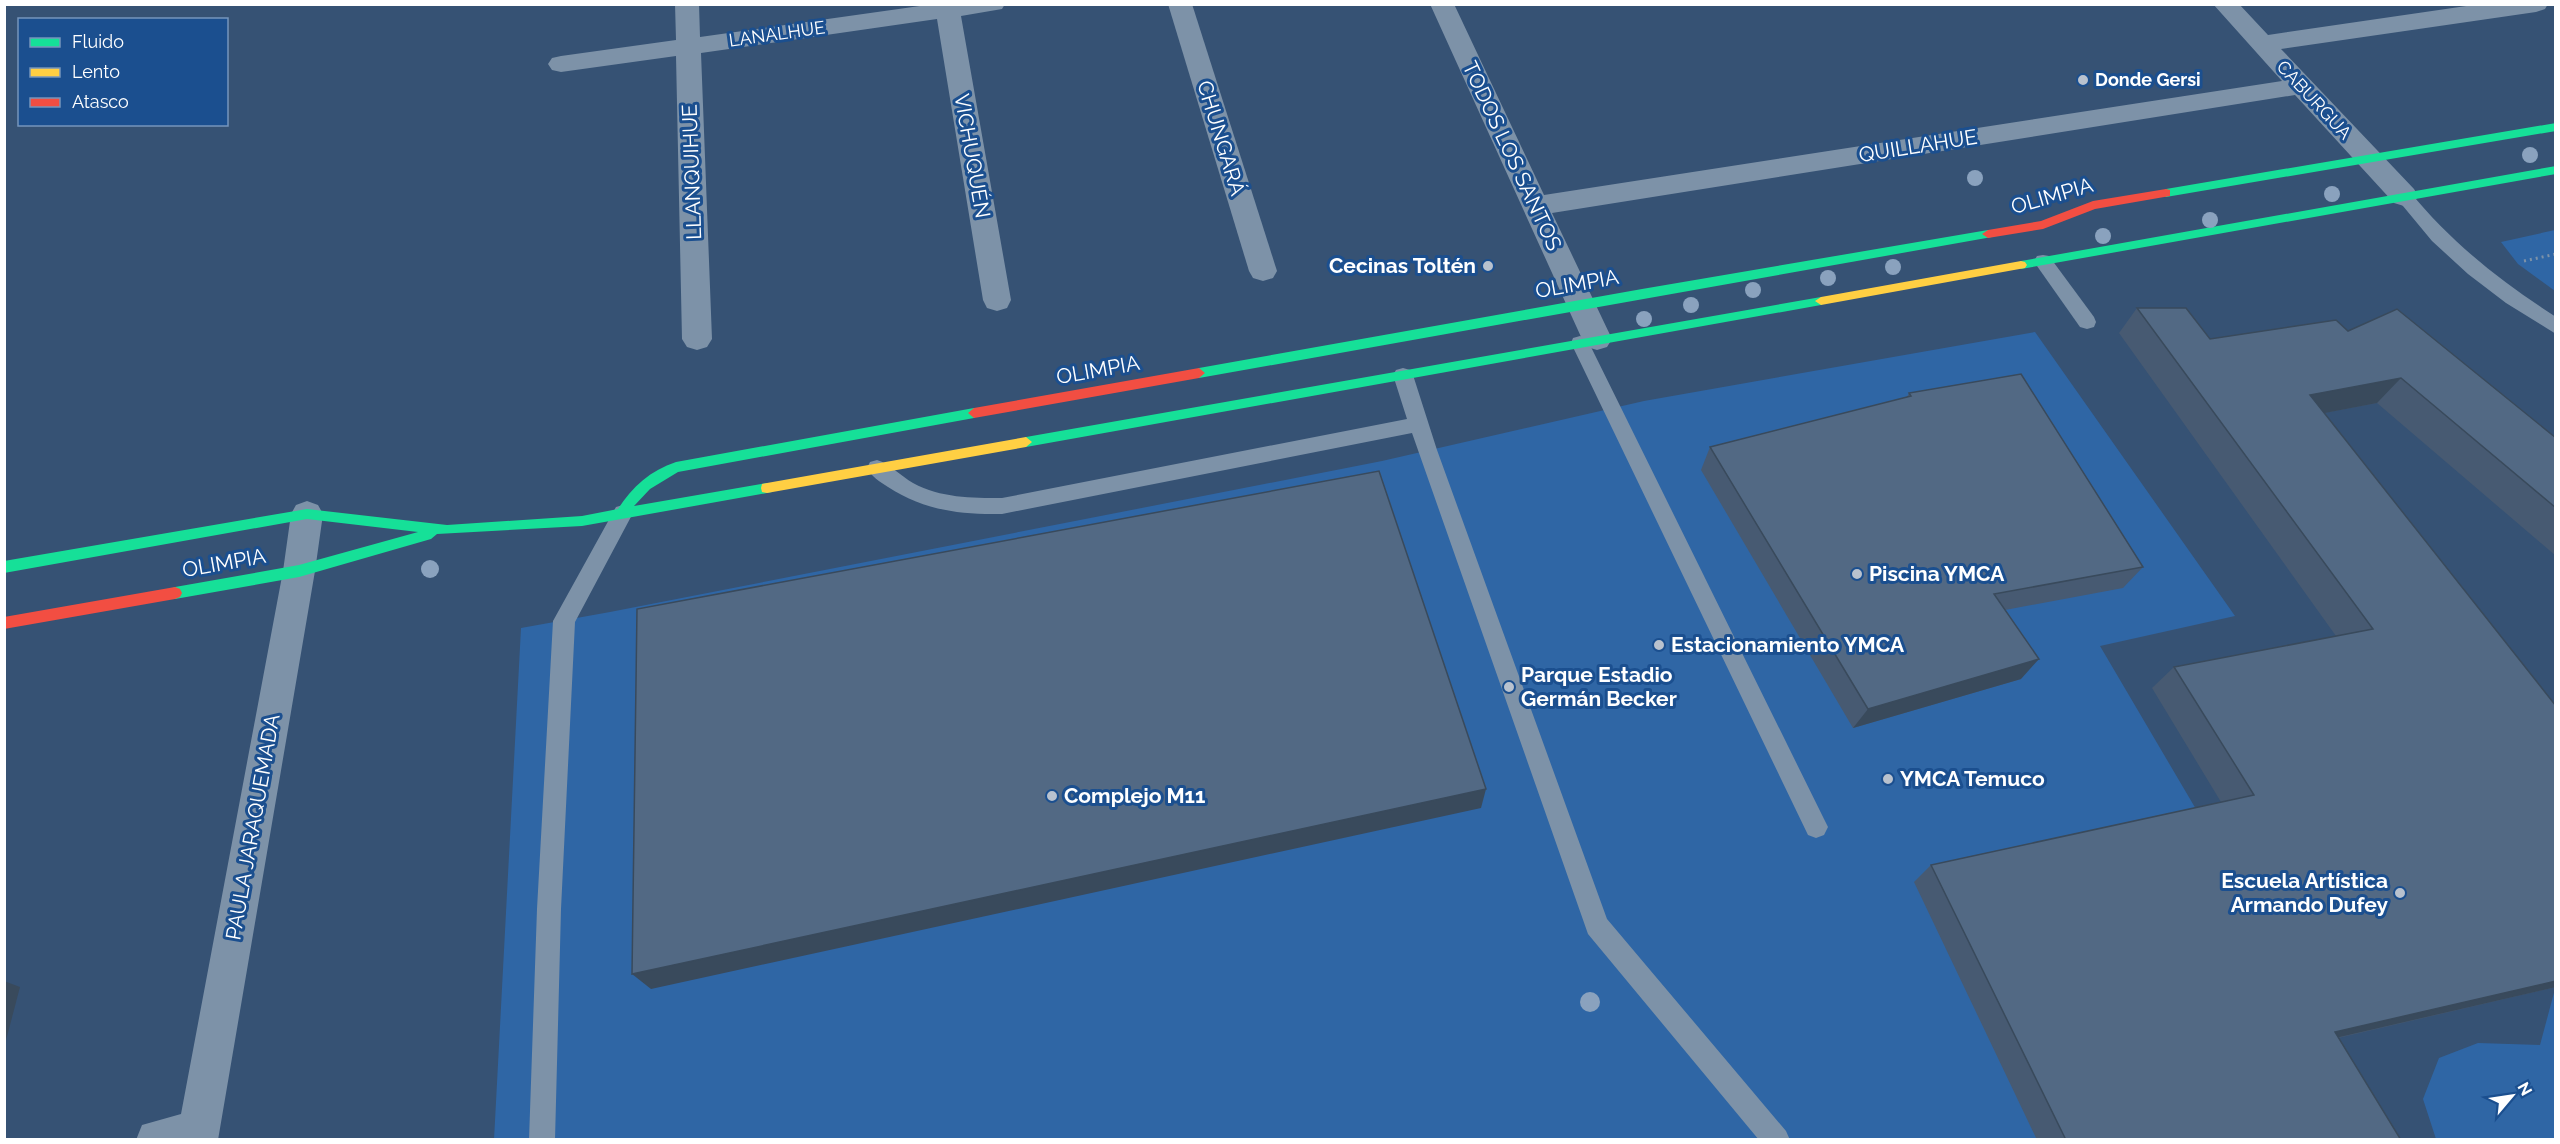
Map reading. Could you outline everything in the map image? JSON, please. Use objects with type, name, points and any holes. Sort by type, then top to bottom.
[{"type":"street","name":"LLANQUIHUE","points":[[687,4],[697,339]]},
{"type":"street","name":"LANALHUE","points":[[561,64],[993,4]]},
{"type":"street","name":"CHUNGARÁ","points":[[1180,4],[1263,272]]},
{"type":"street","name":"TODOS LOS SANTOS","points":[[1442,4],[1580,304],[1588,341]]},
{"type":"street","name":"CABURGUA","points":[[2224,4],[2404,196]]},
{"type":"street","points":[[2261,44],[2536,4]]},
{"type":"street","name":"VICHUQUÉN","points":[[948,11],[997,300]]},
{"type":"street","name":"QUILLAHUE","points":[[1535,206],[2301,86]]},
{"type":"street","name":"OLIMPIA","points":[[623,513],[631,498],[643,484],[676,467],[1580,304],[2043,225],[2093,205],[2556,127]]},
{"type":"street","name":"OLIMPIA","points":[[4,567],[307,514],[447,530],[582,520],[2556,170]]},
{"type":"street","name":"PAULA JARAQUEMADA","points":[[198,1135],[299,571],[307,514]]},
{"type":"street","name":"OLIMPIA","points":[[4,623],[299,571],[447,530]]},
{"type":"street","points":[[157,1140],[198,1135]]},
{"type":"lane","points":[[2404,196],[2428,227],[2458,258],[2496,288],[2556,327]]},
{"type":"lane","points":[[2043,261],[2087,322]]},
{"type":"lane","points":[[1588,341],[1816,827]]},
{"type":"lane","points":[[1402,375],[1597,926],[1777,1140]]},
{"type":"lane","points":[[877,468],[914,494],[937,502],[969,507],[1002,506],[1419,424]]},
{"type":"lane","points":[[542,1140],[549,909],[564,621],[623,513]]},
{"type":"path","points":[[2523,261],[2556,254]]},
{"type":"shaded area","points":[[2556,230],[2555,291],[2518,264],[2501,242]]},
{"type":"shaded area","points":[[2035,332],[2235,616],[2100,646],[2390,1139],[494,1140],[521,628],[1382,461],[1644,401]]},
{"type":"shaded area","points":[[2555,989],[2555,1139],[2436,1139],[2423,1099],[2439,1058],[2478,1043],[2540,1045]]},
{"type":"building","points":[[2137,308],[2186,308],[2210,339],[2336,320],[2348,331],[2397,309],[2556,438],[2556,508],[2401,378],[2310,395],[2556,706],[2556,981],[2335,1032],[2401,1140],[2066,1140],[1931,865],[2254,795],[2174,667],[2373,629]]},
{"type":"building","points":[[2021,374],[2143,567],[1994,594],[2039,659],[1868,709],[1710,447],[1911,396],[1909,393]]},
{"type":"building","points":[[1379,471],[1486,789],[632,974],[637,609]]},
{"type":"traffic: fast","points":[[2166,193],[2556,127]]},
{"type":"traffic: fast","points":[[2021,265],[2556,170]]},
{"type":"traffic: fast","points":[[1199,373],[1642,293],[1988,234]]},
{"type":"traffic: fast","points":[[1026,442],[1821,301]]},
{"type":"traffic: fast","points":[[623,513],[645,485],[676,467],[974,413]]},
{"type":"traffic: fast","points":[[4,567],[307,514],[447,530],[582,521],[767,488]]},
{"type":"traffic: fast","points":[[175,593],[299,571],[431,534]]},
{"type":"traffic: slow","points":[[1821,301],[2021,265]]},
{"type":"traffic: slow","points":[[767,488],[1026,442]]},
{"type":"traffic: jam","points":[[1988,234],[2043,225],[2093,205],[2166,193]]},
{"type":"traffic: jam","points":[[974,413],[1199,373]]},
{"type":"traffic: jam","points":[[4,623],[175,593]]},
{"type":"place","name":"Donde Gersi","points":[[2083,80]]},
{"type":"place","name":"Cecinas Toltén","points":[[1488,266]]},
{"type":"place","name":"Piscina YMCA","points":[[1857,574]]},
{"type":"place","name":"Estacionamiento YMCA","points":[[1659,645]]},
{"type":"place","name":"Parque Estadio Germán Becker","points":[[1509,687]]},
{"type":"place","name":"YMCA Temuco","points":[[1888,779]]},
{"type":"place","name":"Complejo M11","points":[[1052,796]]},
{"type":"place","name":"Escuela Artística Armando Dufey","points":[[2400,893]]}]
